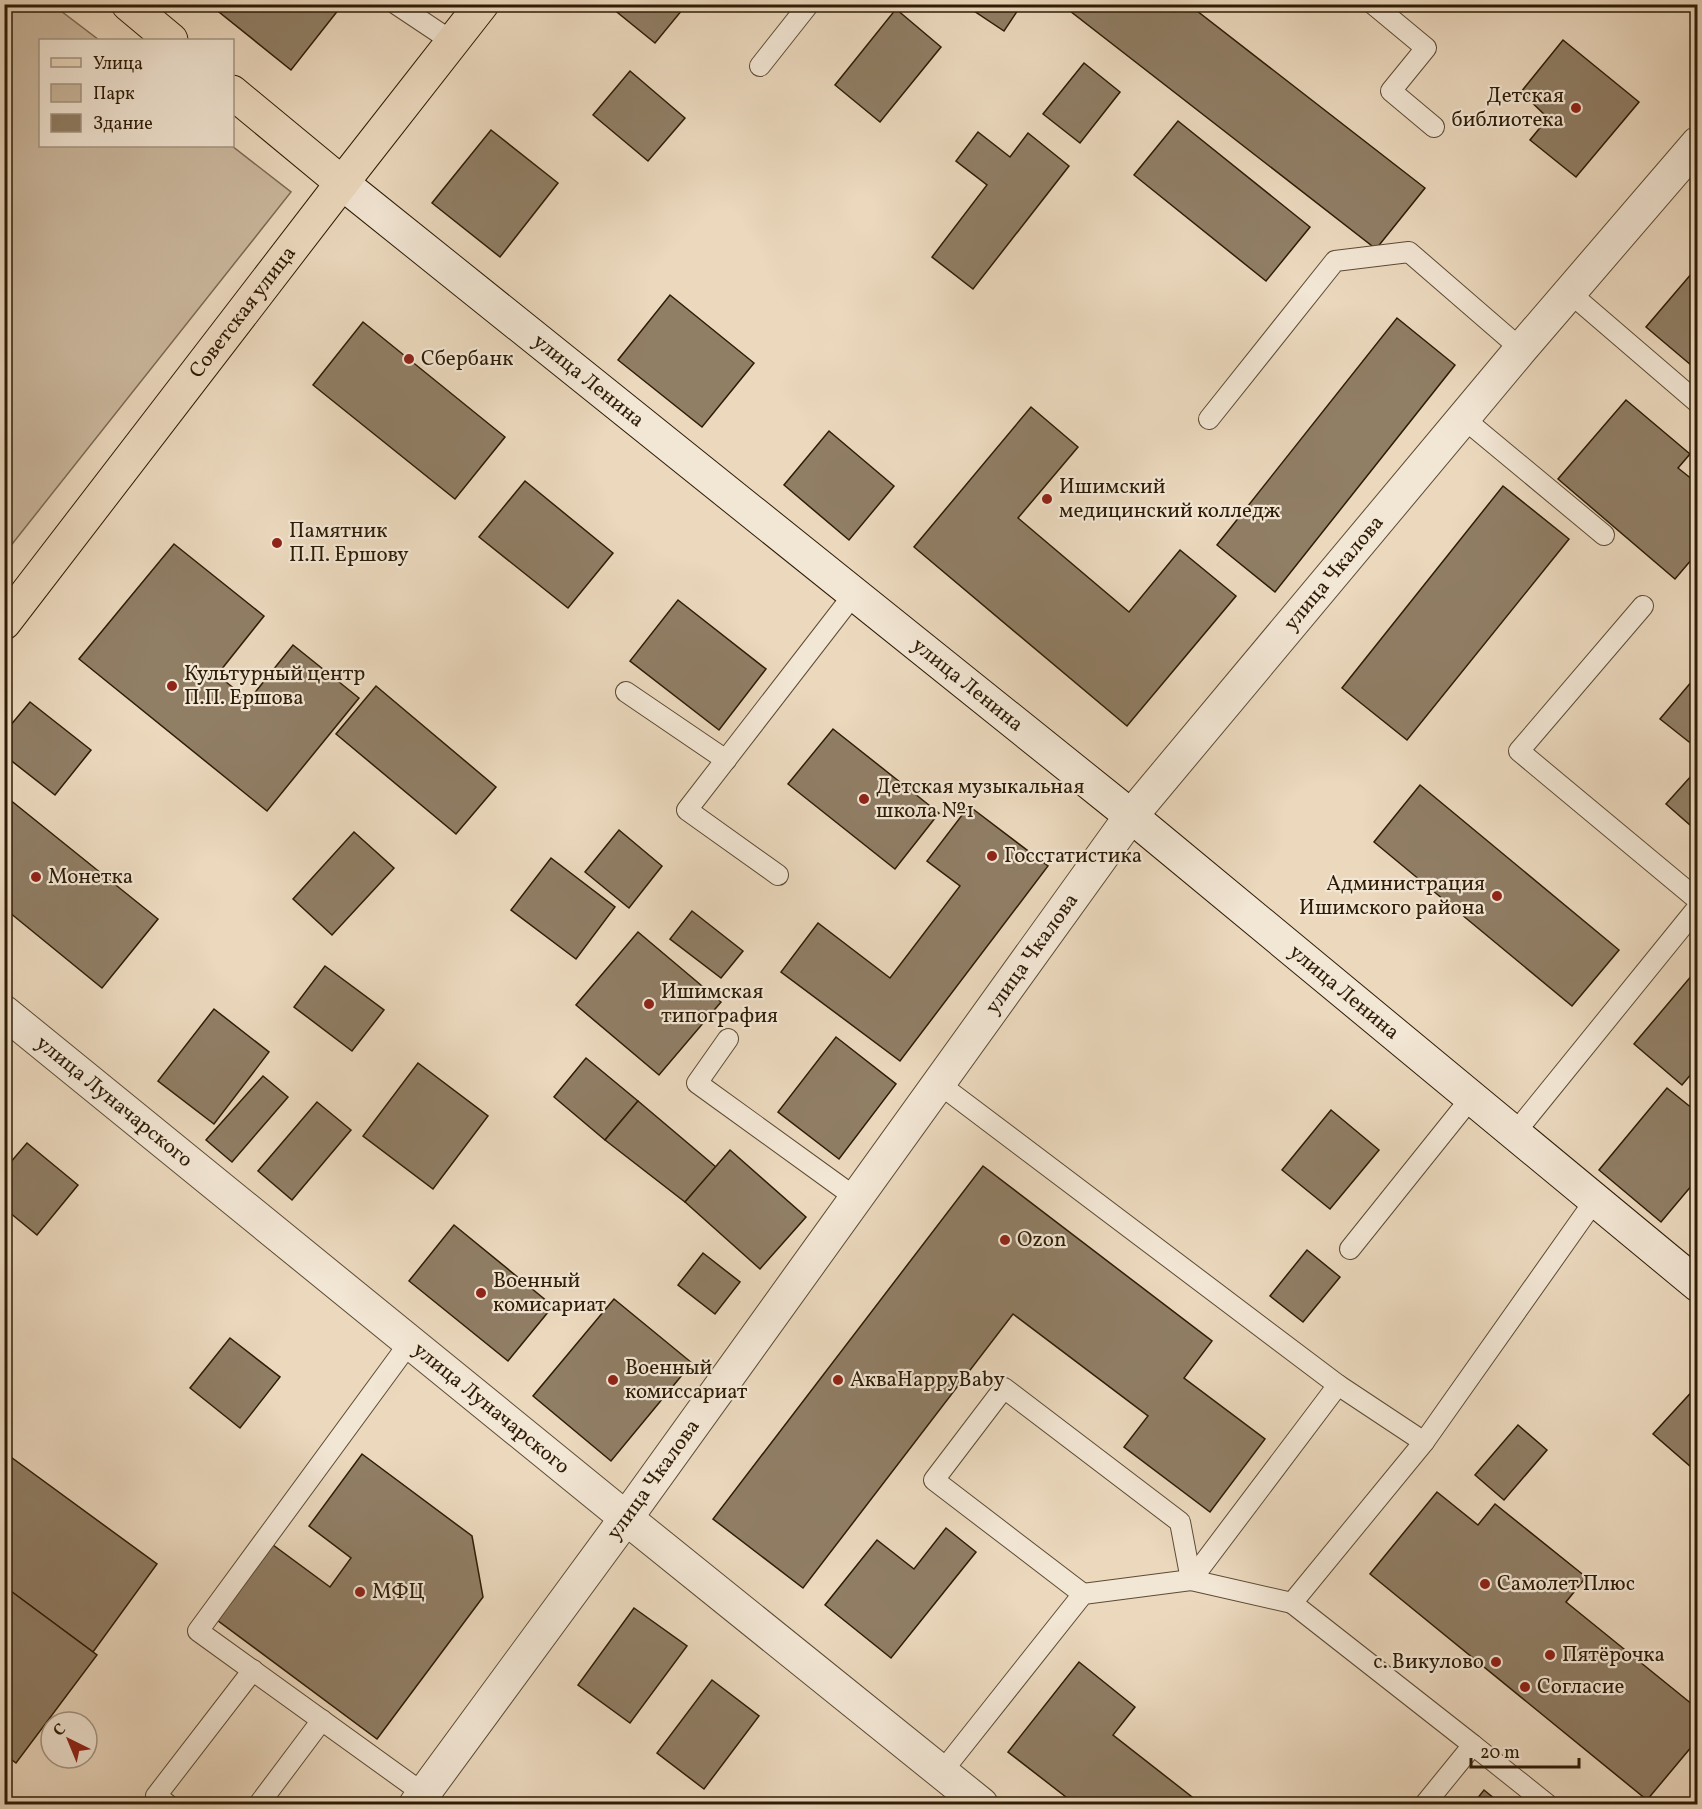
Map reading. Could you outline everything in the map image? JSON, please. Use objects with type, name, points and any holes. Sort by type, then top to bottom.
[{"type":"main road","points":[[128,4],[170,39]]},
{"type":"main road","name":"Советская улица","points":[[4,623],[482,4]]},
{"type":"main road","name":"улица Ленина","points":[[234,94],[342,183]]},
{"type":"street","name":"улица Чкалова","points":[[420,1799],[626,1518],[1131,816],[1463,418],[1698,143]]},
{"type":"street","name":"улица Ленина","points":[[342,183],[1131,816],[1698,1285]]},
{"type":"street","name":"улица Луначарского","points":[[4,1012],[981,1804]]},
{"type":"lane","points":[[396,4],[453,42]]},
{"type":"lane","points":[[760,66],[809,4]]},
{"type":"lane","points":[[1386,8],[1426,48],[1391,91],[1434,127]]},
{"type":"lane","points":[[1209,419],[1335,261],[1409,252],[1521,350]]},
{"type":"lane","points":[[1570,293],[1698,403]]},
{"type":"lane","points":[[1463,418],[1604,535]]},
{"type":"lane","points":[[778,875],[687,810],[854,594]]},
{"type":"lane","points":[[1643,606],[1519,750],[1698,900]]},
{"type":"lane","points":[[626,692],[726,760]]},
{"type":"lane","points":[[1515,1134],[1698,907]]},
{"type":"lane","points":[[728,1039],[697,1083],[856,1198]]},
{"type":"lane","points":[[938,1083],[1338,1385],[1424,1442]]},
{"type":"lane","points":[[1350,1249],[1471,1098]]},
{"type":"lane","points":[[1292,1603],[1424,1442],[1595,1200]]},
{"type":"lane","points":[[410,1342],[198,1631],[322,1720],[420,1799]]},
{"type":"lane","points":[[1191,1580],[1338,1385]]},
{"type":"lane","points":[[1083,1594],[934,1480],[1004,1389],[1180,1522],[1191,1580]]},
{"type":"lane","points":[[941,1773],[1083,1594],[1191,1580],[1292,1603],[1547,1804]]},
{"type":"lane","points":[[167,1804],[156,1796],[253,1670]]},
{"type":"lane","points":[[259,1804],[322,1720]]},
{"type":"lane","points":[[1425,1804],[1473,1745]]},
{"type":"green space","points":[[5,4],[53,5],[98,39],[39,39],[39,147],[233,147],[291,192],[5,553]]},
{"type":"building","points":[[209,4],[343,4],[291,70]]},
{"type":"building","points":[[607,4],[687,4],[655,43]]},
{"type":"building","points":[[970,4],[1022,4],[1004,31],[968,7]]},
{"type":"building","points":[[1061,4],[1188,4],[1425,188],[1376,249]]},
{"type":"building","points":[[896,9],[941,47],[880,122],[835,85]]},
{"type":"building","points":[[1563,40],[1639,102],[1576,177],[1530,140],[1548,118],[1521,92]]},
{"type":"building","points":[[1084,63],[1120,92],[1080,143],[1043,114]]},
{"type":"building","points":[[630,71],[685,118],[648,161],[593,115]]},
{"type":"building","points":[[1178,121],[1310,227],[1266,281],[1134,175]]},
{"type":"building","points":[[491,130],[558,183],[500,257],[432,203]]},
{"type":"building","points":[[978,132],[1010,157],[1028,133],[1069,166],[973,289],[932,257],[987,185],[956,161]]},
{"type":"building","points":[[1698,266],[1698,371],[1646,327]]},
{"type":"building","points":[[670,295],[754,363],[702,427],[618,360]]},
{"type":"building","points":[[1397,318],[1455,365],[1275,592],[1217,545]]},
{"type":"building","points":[[363,322],[505,437],[455,499],[313,385]]},
{"type":"building","points":[[1626,400],[1690,454],[1678,468],[1698,484],[1698,527],[1694,531],[1698,533],[1698,552],[1675,579],[1558,479]]},
{"type":"building","points":[[1031,407],[1078,447],[1018,518],[1129,612],[1180,550],[1236,596],[1127,726],[914,547]]},
{"type":"building","points":[[829,431],[894,486],[849,540],[784,485]]},
{"type":"building","points":[[525,481],[613,553],[568,608],[479,537]]},
{"type":"building","points":[[1503,486],[1569,539],[1407,740],[1342,688]]},
{"type":"building","name":"Культурный центр П.П. Ершова","points":[[174,544],[264,616],[217,675],[249,700],[293,645],[359,698],[267,811],[79,659]]},
{"type":"building","points":[[678,600],[766,669],[719,730],[630,661]]},
{"type":"building","points":[[1698,674],[1698,749],[1660,719]]},
{"type":"building","points":[[376,686],[496,787],[456,834],[336,734]]},
{"type":"building","points":[[30,702],[91,750],[55,795],[4,755],[4,733]]},
{"type":"building","name":"Детская музыкальная школа №1","points":[[833,729],[939,813],[895,869],[788,784]]},
{"type":"building","points":[[1692,775],[1698,780],[1698,832],[1666,804]]},
{"type":"building","name":"Администрация Ишимского района","points":[[1420,785],[1619,950],[1572,1006],[1374,842]]},
{"type":"building","points":[[4,795],[158,919],[102,988],[4,908]]},
{"type":"building","points":[[969,806],[1048,866],[900,1061],[781,972],[818,923],[890,978],[960,886],[927,861]]},
{"type":"building","points":[[619,830],[662,866],[629,908],[585,872]]},
{"type":"building","points":[[354,832],[394,868],[332,935],[293,899]]},
{"type":"building","points":[[551,858],[615,907],[576,959],[511,910]]},
{"type":"building","points":[[692,911],[743,951],[721,978],[670,939]]},
{"type":"building","name":"Ишимская типография","points":[[638,932],[721,1002],[659,1075],[576,1005]]},
{"type":"building","points":[[325,966],[384,1010],[352,1051],[294,1007]]},
{"type":"building","points":[[1698,968],[1698,1066],[1682,1085],[1634,1044]]},
{"type":"building","points":[[214,1009],[269,1052],[214,1124],[158,1081]]},
{"type":"building","points":[[836,1037],[896,1084],[839,1159],[778,1112]]},
{"type":"building","points":[[586,1058],[638,1101],[605,1140],[554,1097]]},
{"type":"building","points":[[418,1063],[488,1116],[433,1189],[363,1136]]},
{"type":"building","points":[[263,1076],[288,1097],[232,1162],[206,1140]]},
{"type":"building","points":[[1667,1088],[1698,1113],[1698,1178],[1661,1222],[1599,1170]]},
{"type":"building","points":[[638,1101],[716,1167],[685,1202],[605,1140]]},
{"type":"building","points":[[317,1102],[351,1130],[292,1200],[258,1171]]},
{"type":"building","points":[[1331,1110],[1379,1150],[1330,1209],[1282,1170]]},
{"type":"building","points":[[27,1143],[78,1185],[37,1235],[4,1208],[4,1170]]},
{"type":"building","points":[[730,1150],[806,1217],[760,1269],[685,1202]]},
{"type":"building","points":[[983,1166],[1212,1341],[1184,1378],[1265,1439],[1210,1512],[1124,1447],[1148,1416],[1013,1314],[803,1588],[713,1519]]},
{"type":"building","name":"Военный комисариат","points":[[454,1225],[553,1306],[508,1361],[409,1281]]},
{"type":"building","points":[[1307,1250],[1340,1277],[1303,1322],[1270,1296]]},
{"type":"building","points":[[703,1253],[740,1282],[715,1314],[678,1285]]},
{"type":"building","name":"Военный комиссариат","points":[[614,1299],[692,1363],[611,1461],[533,1396]]},
{"type":"building","points":[[230,1338],[280,1377],[240,1428],[190,1388]]},
{"type":"building","points":[[1698,1385],[1698,1473],[1653,1434]]},
{"type":"building","points":[[1518,1425],[1547,1450],[1504,1500],[1475,1475]]},
{"type":"building","points":[[4,1452],[157,1564],[93,1652],[4,1586]]},
{"type":"building","name":"МФЦ","points":[[362,1454],[472,1536],[483,1597],[377,1739],[217,1620],[273,1545],[330,1587],[351,1558],[309,1526]]},
{"type":"building","name":"Пятёрочка","points":[[1437,1492],[1478,1525],[1495,1504],[1586,1577],[1566,1602],[1698,1709],[1698,1739],[1647,1800],[1370,1574]]},
{"type":"building","points":[[946,1528],[976,1552],[891,1658],[825,1605],[877,1540],[914,1569]]},
{"type":"building","points":[[4,1586],[97,1655],[56,1710],[39,1710],[39,1732],[16,1763],[4,1754]]},
{"type":"building","points":[[634,1608],[687,1646],[630,1723],[578,1685]]},
{"type":"building","points":[[1079,1662],[1135,1707],[1113,1735],[1201,1804],[1075,1804],[1008,1752]]},
{"type":"building","points":[[712,1680],[759,1716],[704,1789],[657,1753]]},
{"type":"building","points":[[1484,1790],[1501,1804],[1473,1804]]},
{"type":"place","name":"Детская библиотека","points":[[1576,108]]},
{"type":"place","name":"Сбербанк","points":[[409,359]]},
{"type":"place","name":"Ишимский медицинский колледж","points":[[1047,499]]},
{"type":"place","name":"Памятник П.П. Ершову","points":[[277,543]]},
{"type":"place","name":"Культурный центр П.П. Ершова","points":[[172,686]]},
{"type":"place","name":"Детская музыкальная школа №1","points":[[864,799]]},
{"type":"place","name":"Госстатистика","points":[[992,856]]},
{"type":"place","name":"Монетка","points":[[36,877]]},
{"type":"place","name":"Администрация Ишимского района","points":[[1497,896]]},
{"type":"place","name":"Ишимская типография","points":[[649,1004]]},
{"type":"place","name":"Ozon","points":[[1005,1240]]},
{"type":"place","name":"Военный комисариат","points":[[481,1293]]},
{"type":"place","name":"Военный комиссариат","points":[[613,1380]]},
{"type":"place","name":"АкваHappyBaby","points":[[838,1380]]},
{"type":"place","name":"Самолет Плюс","points":[[1485,1584]]},
{"type":"place","name":"МФЦ","points":[[360,1592]]},
{"type":"place","name":"Пятёрочка","points":[[1550,1655]]},
{"type":"place","name":"с. Викулово","points":[[1496,1662]]},
{"type":"place","name":"Согласие","points":[[1525,1687]]}]
